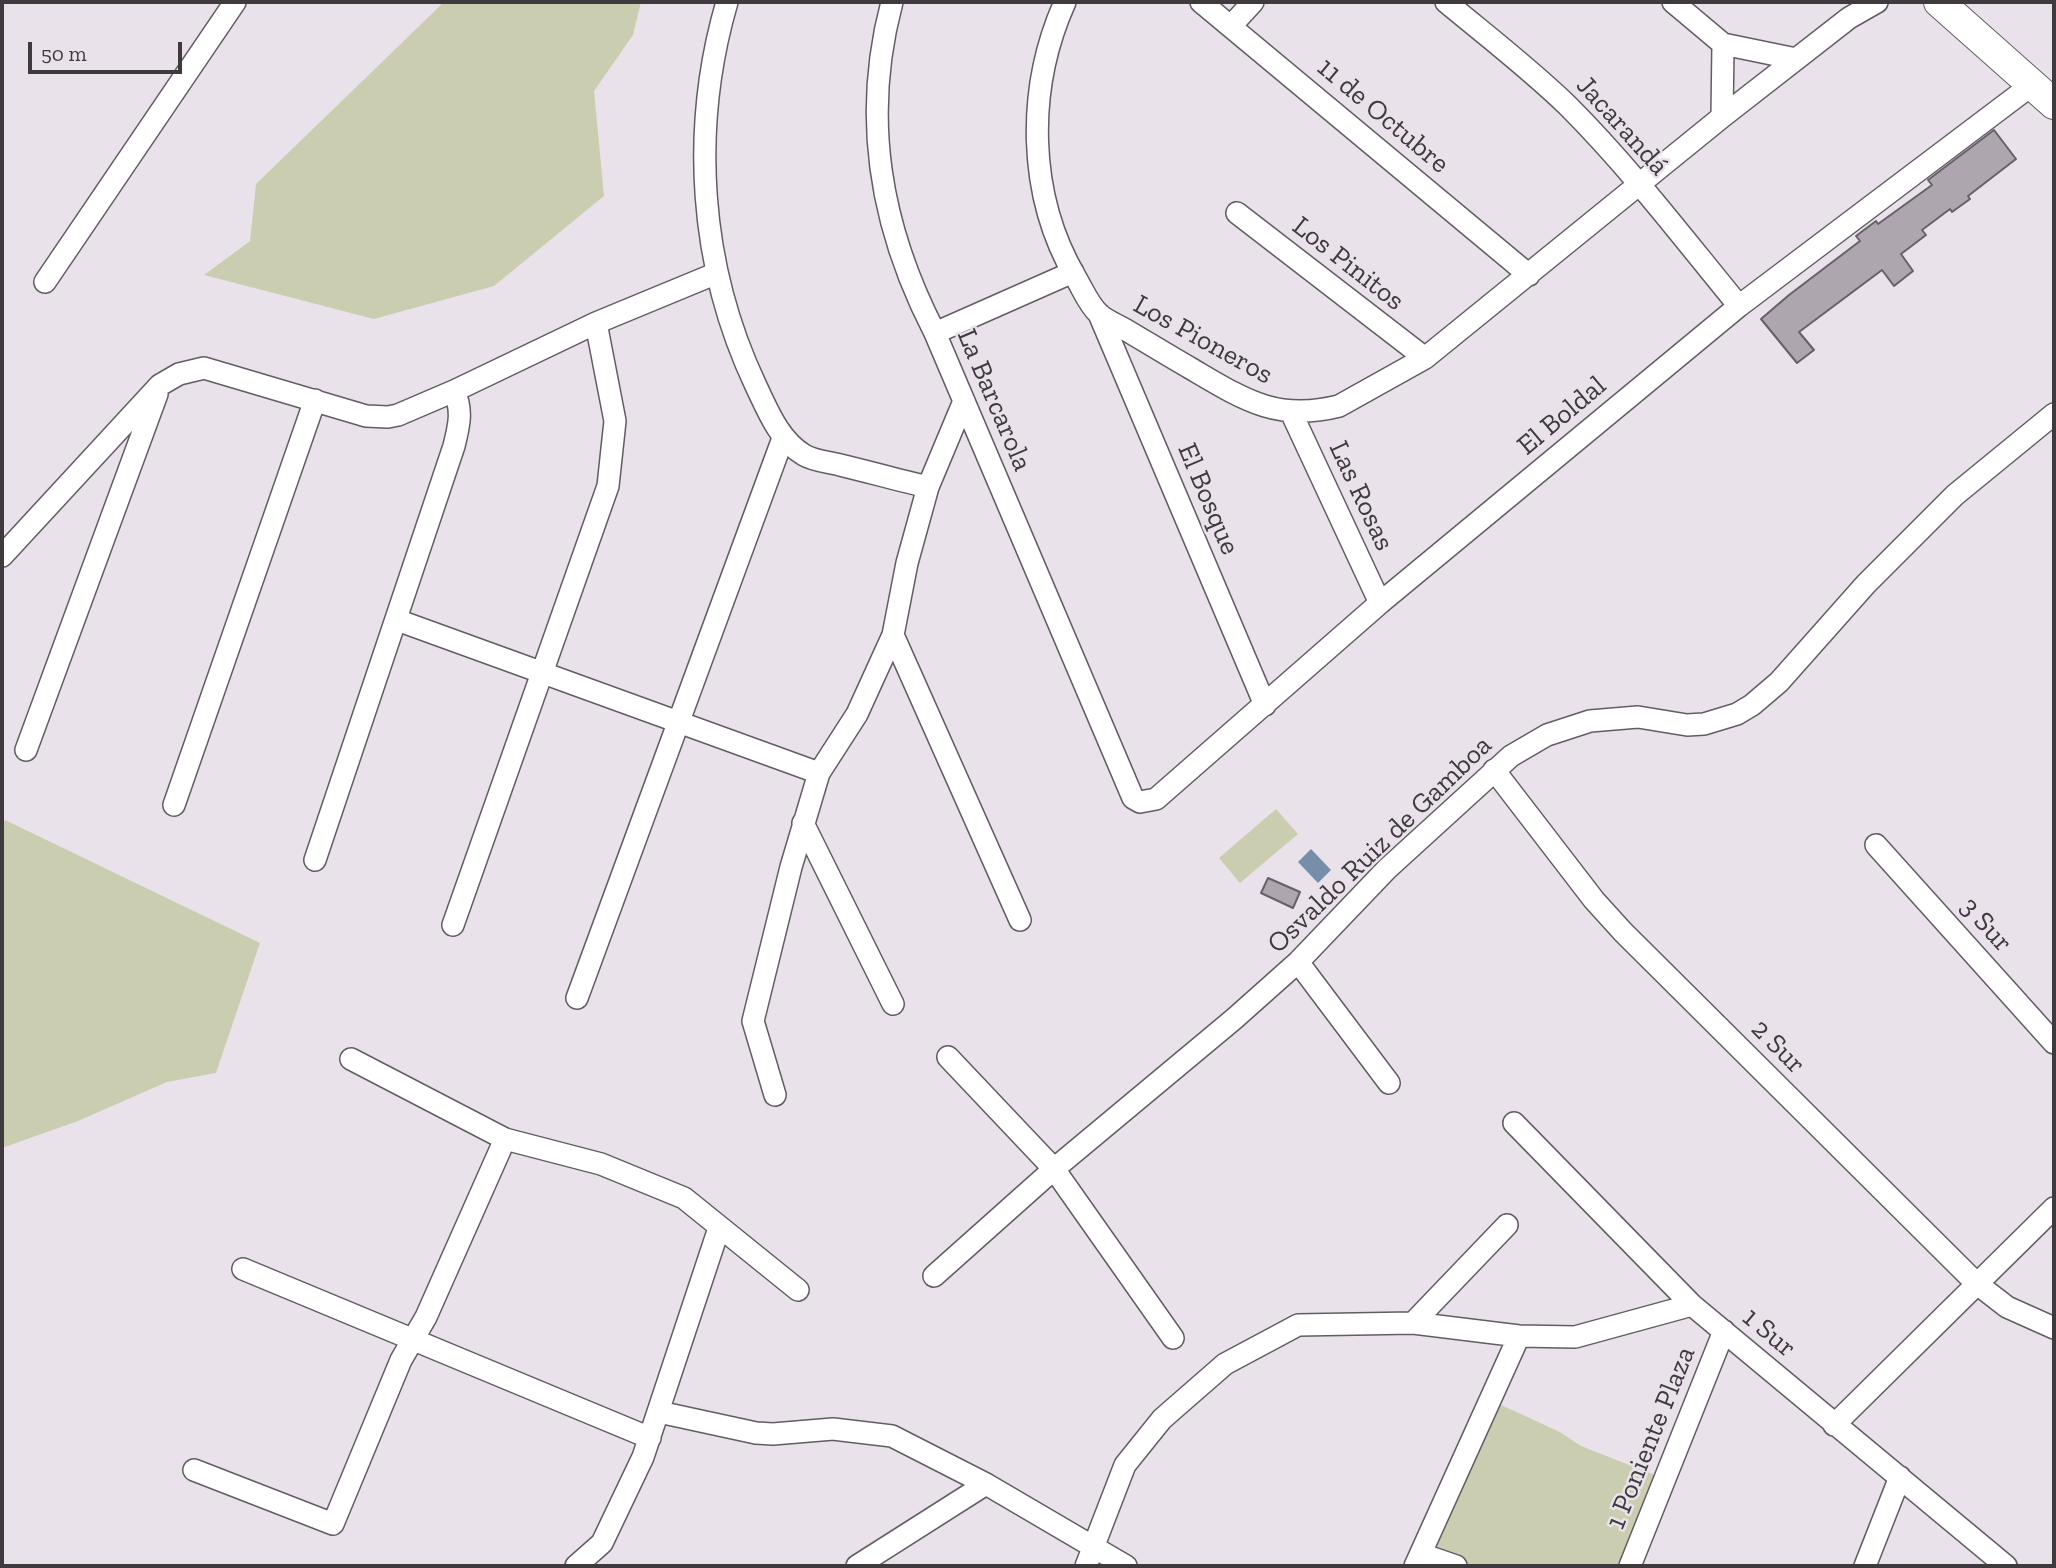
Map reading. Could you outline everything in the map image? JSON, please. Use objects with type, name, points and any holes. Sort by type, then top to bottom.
[{"type":"main road","points":[[1939,2],[2044,94]]},
{"type":"street","points":[[44,282],[235,2]]},
{"type":"street","points":[[727,2],[715,44],[705,120],[706,197],[717,273],[746,363],[783,438],[805,456],[928,487]]},
{"type":"street","name":"La Barcarola","points":[[892,2],[877,92],[880,164],[885,199],[897,245],[1133,797],[1140,802]]},
{"type":"street","name":"Los Pioneros","points":[[1065,2],[1043,69],[1038,137],[1046,204],[1054,230],[1073,272],[1099,314],[1240,398],[1273,410],[1291,412],[1339,406],[1424,359],[1722,117],[1849,18],[1877,2]]},
{"type":"street","name":"11 de Octubre","points":[[1201,2],[1529,275]]},
{"type":"street","points":[[1231,26],[1252,2]]},
{"type":"street","name":"Jacarandá","points":[[1446,2],[1549,88],[1638,184],[1739,306]]},
{"type":"street","points":[[1673,2],[1723,44],[1796,59]]},
{"type":"street","points":[[1722,117],[1723,44]]},
{"type":"street","name":"El Boldal","points":[[1140,802],[1156,799],[1380,603],[1739,306],[2044,94]]},
{"type":"street","name":"Los Pinitos","points":[[1237,213],[1424,359]]},
{"type":"street","points":[[935,333],[1073,272]]},
{"type":"street","points":[[2,556],[160,385],[178,374],[204,368],[366,416],[388,417],[454,391],[596,323],[717,273]]},
{"type":"street","name":"El Bosque","points":[[1099,314],[1265,705]]},
{"type":"street","points":[[453,925],[608,486],[615,421],[596,323]]},
{"type":"street","points":[[26,750],[160,385]]},
{"type":"street","points":[[315,860],[459,429],[460,409],[454,391]]},
{"type":"street","points":[[174,805],[315,400]]},
{"type":"street","points":[[775,1095],[754,1021],[803,823],[819,773],[857,714],[893,635],[907,563],[928,487],[964,401]]},
{"type":"street","name":"Las Rosas","points":[[1291,412],[1380,603]]},
{"type":"street","name":"Osvaldo Ruiz de Gamboa","points":[[934,1276],[1298,962],[1387,869],[1494,769],[1538,740],[1590,721],[1638,717],[1696,725],[1720,720],[1752,705],[1779,682],[1866,584],[1955,495],[2054,414]]},
{"type":"street","points":[[577,998],[783,438]]},
{"type":"street","points":[[397,620],[819,773]]},
{"type":"street","points":[[893,635],[1020,920]]},
{"type":"street","name":"2 Sur","points":[[1494,769],[1594,900],[1976,1283],[2007,1307],[2054,1328]]},
{"type":"street","points":[[803,823],[893,1004]]},
{"type":"street","name":"3 Sur","points":[[1876,845],[2054,1043]]},
{"type":"street","points":[[1298,962],[1389,1083]]},
{"type":"street","points":[[948,1057],[1054,1170],[1173,1338]]},
{"type":"street","points":[[351,1059],[505,1139],[601,1164],[684,1199],[798,1290]]},
{"type":"street","name":"1 Sur","points":[[1514,1123],[1692,1305],[2006,1566]]},
{"type":"street","points":[[194,1470],[333,1524],[401,1360],[426,1318],[505,1139]]},
{"type":"street","points":[[1834,1425],[2054,1208]]},
{"type":"street","points":[[1413,1323],[1507,1225]]},
{"type":"street","points":[[576,1566],[602,1543],[643,1457],[719,1228]]},
{"type":"street","points":[[243,1269],[650,1438]]},
{"type":"street","points":[[1089,1557],[1125,1465],[1162,1419],[1225,1364],[1298,1325],[1413,1323],[1519,1336],[1576,1338],[1692,1305]]},
{"type":"street","name":"1 Poniente Plaza","points":[[1630,1566],[1724,1331]]},
{"type":"street","points":[[1456,1566],[1418,1560],[1519,1336]]},
{"type":"street","points":[[659,1412],[756,1433],[833,1429],[892,1436],[986,1484],[1089,1557],[1126,1566]]},
{"type":"street","points":[[1865,1566],[1900,1477]]},
{"type":"street","points":[[857,1566],[986,1484]]},
{"type":"green space","points":[[444,2],[641,2],[633,35],[594,91],[604,196],[494,286],[374,319],[204,275],[250,241],[256,184]]},
{"type":"green space","points":[[1276,809],[1298,834],[1240,883],[1219,858]]},
{"type":"green space","points":[[5,820],[260,943],[216,1073],[167,1082],[78,1121],[2,1148],[2,824]]},
{"type":"green space","points":[[1499,1404],[1560,1432],[1581,1446],[1655,1475],[1618,1566],[1423,1566]]},
{"type":"water","points":[[1311,849],[1331,870],[1318,883],[1298,862]]},
{"type":"building","points":[[1994,130],[2016,159],[1968,196],[1970,199],[1952,212],[1950,209],[1922,230],[1926,235],[1901,254],[1913,271],[1894,286],[1882,270],[1799,332],[1814,350],[1797,363],[1761,319],[1860,241],[1856,236],[1876,221],[1878,224],[1932,185],[1928,180]]},
{"type":"building","points":[[1268,878],[1300,892],[1293,908],[1261,893]]}]
